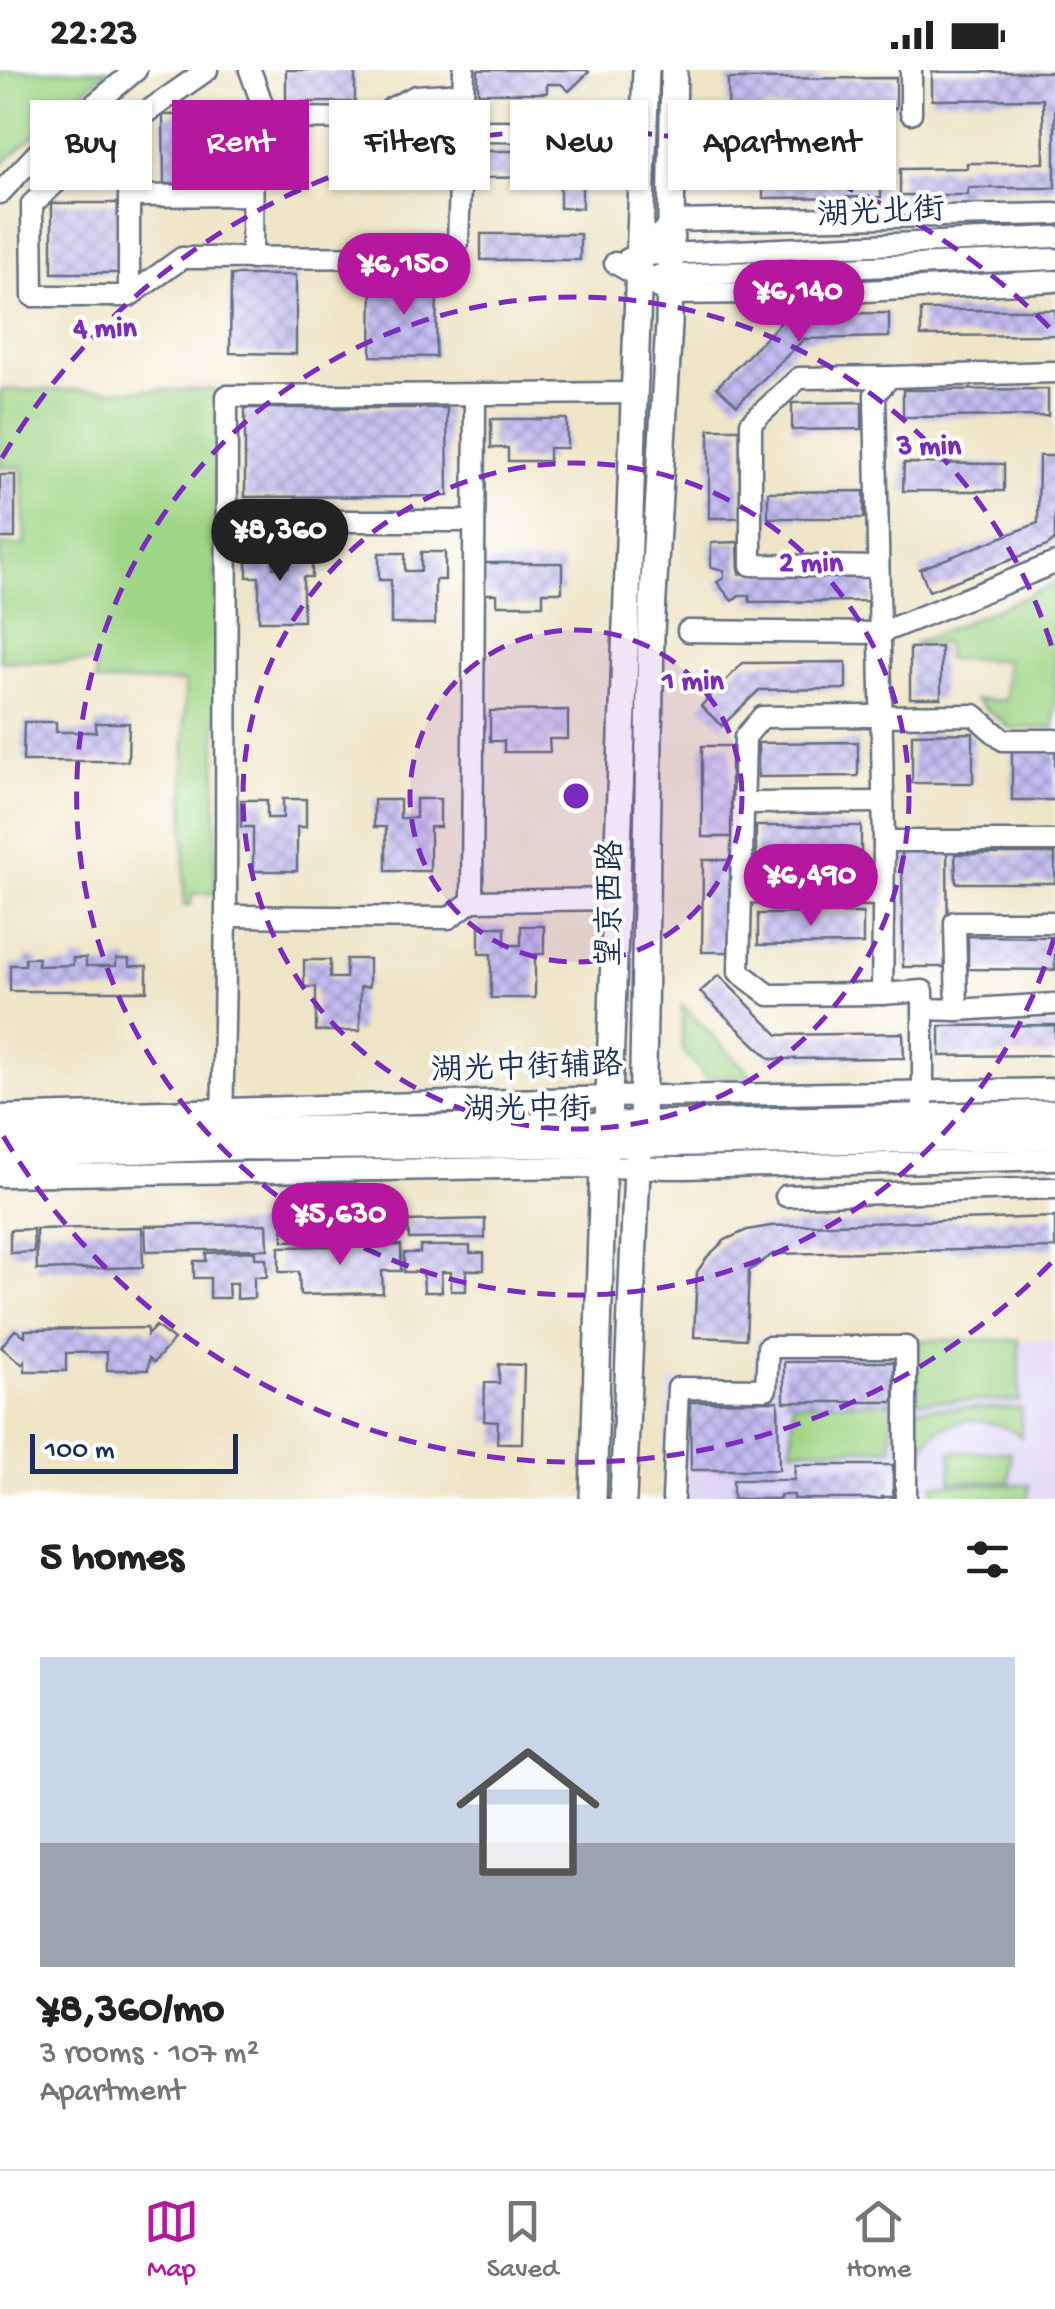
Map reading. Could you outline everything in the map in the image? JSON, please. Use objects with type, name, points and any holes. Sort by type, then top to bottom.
[{"type":"main road","name":"望京西路","points":[[645,100],[646,70]]},
{"type":"main road","name":"望京西路","points":[[623,1499],[642,1096],[652,632],[670,275],[674,70]]},
{"type":"main road","name":"望京西路","points":[[593,1499],[642,190]]},
{"type":"main road","name":"湖光中街","points":[[640,1146],[923,1104],[1055,1113]]},
{"type":"main road","name":"湖光中街","points":[[0,1133],[223,1119],[606,1146]]},
{"type":"main road","name":"湖光中街","points":[[0,1155],[215,1147],[967,1149],[1055,1137]]},
{"type":"street","points":[[206,70],[91,151],[32,204],[32,296],[130,296],[182,258],[444,256],[458,242],[460,190]]},
{"type":"street","points":[[250,70],[261,100]]},
{"type":"street","points":[[464,70],[464,100]]},
{"type":"street","points":[[911,70],[911,113]]},
{"type":"street","points":[[0,193],[43,147],[127,72]]},
{"type":"street","points":[[309,118],[378,119],[416,96],[464,93]]},
{"type":"street","points":[[251,190],[252,259]]},
{"type":"street","points":[[130,296],[130,196],[251,195]]},
{"type":"street","points":[[1055,214],[672,221],[641,266],[670,275],[845,292],[1055,281]]},
{"type":"street","name":"湖光北街","points":[[670,275],[1055,238]]},
{"type":"street","name":"湖光北街","points":[[641,266],[670,275],[1055,260]]},
{"type":"street","points":[[878,567],[751,565],[751,422],[800,378],[1055,372]]},
{"type":"street","points":[[882,994],[884,841],[875,394],[890,377]]},
{"type":"street","points":[[223,1119],[227,396],[636,393]]},
{"type":"street","points":[[472,901],[475,395]]},
{"type":"street","points":[[228,522],[474,521]]},
{"type":"street","points":[[688,632],[880,633],[1055,563]]},
{"type":"street","points":[[923,1104],[923,991],[769,995],[739,972],[745,738],[762,716],[974,714],[1003,740],[1055,740]]},
{"type":"street","points":[[744,803],[882,802]]},
{"type":"street","points":[[884,841],[1055,841]]},
{"type":"street","points":[[741,892],[882,895]]},
{"type":"street","points":[[226,916],[449,918],[472,901],[616,899]]},
{"type":"street","points":[[957,1010],[955,922],[1055,922]]},
{"type":"street","points":[[924,1008],[957,1010],[1055,1004]]},
{"type":"street","name":"湖光中街辅路","points":[[0,1116],[223,1119],[642,1096],[923,1104],[1055,1089]]},
{"type":"street","points":[[0,1176],[640,1146]]},
{"type":"street","points":[[967,1149],[1055,1160]]},
{"type":"street","points":[[786,1196],[1055,1188]]},
{"type":"street","points":[[673,1499],[678,1388],[766,1389],[768,1347],[906,1347],[906,1499]]},
{"type":"shaded area","points":[[755,1338],[1055,1341],[1055,1499],[663,1499],[669,1381],[755,1382]]},
{"type":"green space","points":[[0,70],[107,70],[74,100],[30,100],[30,139],[0,166]]},
{"type":"green space","points":[[0,390],[216,390],[216,893],[192,894],[191,905],[184,905],[185,682],[96,682],[96,663],[0,661],[0,545],[25,545],[22,467],[0,467]]},
{"type":"green space","points":[[1055,584],[1055,728],[1010,728],[975,700],[1006,700],[1006,660],[947,659],[945,643],[913,644]]},
{"type":"green space","points":[[682,1005],[753,1077],[706,1077],[682,1050]]},
{"type":"green space","points":[[918,1340],[1019,1340],[1019,1401],[917,1401]]},
{"type":"green space","points":[[793,1403],[892,1403],[892,1449],[792,1449]]},
{"type":"green space","points":[[916,1408],[1021,1408],[1021,1437],[986,1422],[948,1425],[928,1441],[916,1462]]},
{"type":"green space","points":[[951,1452],[1010,1452],[1010,1482],[951,1481]]},
{"type":"green space","points":[[933,1484],[1029,1485],[1028,1499],[933,1499]]},
{"type":"building","points":[[286,70],[355,70],[355,100],[286,100]]},
{"type":"building","points":[[478,70],[589,72],[569,91],[561,84],[547,84],[547,93],[478,93]]},
{"type":"building","points":[[932,72],[1055,72],[1055,188],[968,188],[968,195],[900,195],[900,169],[967,168],[967,163],[1044,163],[1043,99],[932,100]]},
{"type":"building","points":[[896,78],[896,100],[728,100],[728,79]]},
{"type":"building","points":[[163,115],[172,115],[172,184],[164,184]]},
{"type":"building","points":[[490,151],[510,151],[510,178],[490,178]]},
{"type":"building","points":[[560,190],[582,190],[582,208],[560,208]]},
{"type":"building","points":[[763,190],[881,190],[881,197],[763,198]]},
{"type":"building","points":[[52,203],[123,203],[123,273],[52,273]]},
{"type":"building","points":[[481,234],[580,234],[580,260],[481,260]]},
{"type":"building","points":[[231,275],[296,275],[296,354],[230,353]]},
{"type":"building","points":[[372,278],[437,279],[436,357],[371,356]]},
{"type":"building","points":[[921,310],[1055,310],[1055,335],[921,336]]},
{"type":"building","points":[[889,313],[889,337],[804,339],[737,405],[717,387],[789,314]]},
{"type":"building","points":[[1048,389],[1048,416],[903,417],[903,390]]},
{"type":"building","points":[[862,402],[862,429],[792,430],[792,403]]},
{"type":"building","points":[[245,408],[447,408],[448,496],[245,497]]},
{"type":"building","points":[[491,419],[567,419],[567,448],[549,448],[549,461],[508,461],[508,448],[491,448]]},
{"type":"building","points":[[709,429],[740,429],[740,518],[709,518]]},
{"type":"building","points":[[1039,456],[1055,456],[1055,540],[929,591],[920,569],[1038,523]]},
{"type":"building","points":[[904,463],[1004,464],[1004,491],[903,491]]},
{"type":"building","points":[[0,475],[15,475],[15,538],[0,538]]},
{"type":"building","points":[[864,491],[864,518],[768,518],[768,492]]},
{"type":"building","points":[[738,542],[739,574],[871,574],[872,601],[750,602],[749,595],[739,595],[732,601],[717,582],[724,578],[724,570],[711,567],[711,543]]},
{"type":"building","points":[[289,549],[312,549],[312,577],[303,577],[303,621],[259,621],[259,577],[247,577],[247,550],[273,550],[273,568],[289,568]]},
{"type":"building","points":[[421,552],[445,552],[445,580],[435,580],[435,624],[391,624],[391,580],[379,580],[379,553],[405,553],[405,571],[421,571]]},
{"type":"building","points":[[484,563],[562,563],[562,592],[543,592],[543,605],[497,605],[497,594],[484,594]]},
{"type":"building","points":[[941,647],[941,698],[910,698],[910,648]]},
{"type":"building","points":[[846,662],[846,689],[759,690],[722,726],[701,706],[743,663]]},
{"type":"building","points":[[568,710],[568,739],[549,739],[550,752],[504,752],[504,741],[490,741],[490,711]]},
{"type":"building","points":[[24,722],[56,722],[56,732],[96,732],[96,723],[129,723],[128,761],[23,761]]},
{"type":"building","points":[[973,733],[973,783],[912,783],[912,734]]},
{"type":"building","points":[[858,742],[858,776],[758,777],[758,743]]},
{"type":"building","points":[[702,746],[731,746],[731,837],[702,837]]},
{"type":"building","points":[[1012,750],[1055,750],[1055,800],[1012,800]]},
{"type":"building","points":[[283,799],[306,799],[306,827],[297,827],[297,871],[253,871],[253,827],[241,827],[241,800],[267,800],[267,818],[283,818]]},
{"type":"building","points":[[416,799],[440,799],[440,827],[430,827],[430,871],[386,871],[386,827],[374,827],[374,800],[400,800],[400,818],[416,818]]},
{"type":"building","points":[[756,826],[861,826],[861,857],[756,857]]},
{"type":"building","points":[[947,850],[948,967],[903,967],[902,851]]},
{"type":"building","points":[[955,854],[1055,854],[1055,883],[956,883]]},
{"type":"building","points":[[703,860],[730,860],[729,952],[702,952]]},
{"type":"building","points":[[863,913],[863,944],[758,945],[758,914]]},
{"type":"building","points":[[521,926],[544,926],[544,954],[535,954],[535,998],[491,998],[491,954],[479,954],[479,927],[505,927],[505,945],[521,945]]},
{"type":"building","points":[[968,936],[1055,937],[1055,970],[968,969]]},
{"type":"building","points":[[25,958],[38,958],[38,966],[73,965],[73,958],[86,958],[86,966],[116,966],[116,959],[129,959],[129,966],[147,966],[147,991],[10,991],[10,965],[25,965]]},
{"type":"building","points":[[346,959],[369,959],[369,987],[360,987],[360,1031],[316,1031],[316,987],[304,987],[304,960],[330,960],[330,978],[346,978]]},
{"type":"building","points":[[719,975],[778,1035],[903,1033],[904,1058],[770,1059],[700,992]]},
{"type":"building","points":[[1055,1025],[1055,1055],[940,1056],[940,1026]]},
{"type":"building","points":[[1055,1217],[1055,1248],[773,1254],[749,1271],[746,1339],[694,1337],[697,1272],[725,1240],[747,1230]]},
{"type":"building","points":[[485,1219],[485,1238],[409,1239],[408,1221]]},
{"type":"building","points":[[385,1220],[386,1238],[283,1241],[283,1223]]},
{"type":"building","points":[[267,1224],[268,1249],[146,1251],[145,1226]]},
{"type":"building","points":[[142,1227],[143,1267],[37,1270],[36,1229]]},
{"type":"building","points":[[33,1229],[34,1252],[10,1253],[10,1230]]},
{"type":"building","points":[[401,1245],[401,1271],[382,1271],[383,1293],[300,1295],[299,1272],[279,1272],[279,1247]]},
{"type":"building","points":[[420,1246],[470,1246],[470,1253],[484,1253],[484,1270],[466,1270],[466,1291],[451,1291],[451,1272],[441,1272],[442,1292],[424,1292],[423,1272],[404,1272],[404,1253],[420,1253]]},
{"type":"building","points":[[255,1251],[255,1258],[266,1258],[267,1277],[254,1277],[254,1298],[237,1299],[237,1283],[228,1283],[229,1298],[210,1298],[210,1278],[194,1278],[194,1261],[206,1261],[206,1253]]},
{"type":"building","points":[[156,1326],[174,1340],[154,1362],[149,1358],[148,1370],[107,1370],[107,1352],[66,1353],[66,1371],[25,1371],[25,1360],[22,1364],[1,1347],[15,1330],[25,1336],[25,1330],[147,1328],[147,1335]]},
{"type":"building","points":[[784,1362],[894,1362],[894,1402],[784,1402]]},
{"type":"building","points":[[499,1364],[524,1365],[522,1443],[497,1443],[498,1422],[484,1421],[485,1383],[499,1383]]},
{"type":"building","points":[[778,1401],[779,1470],[691,1470],[690,1402]]},
{"type":"building","points":[[795,1465],[893,1465],[893,1497],[794,1499],[794,1495],[780,1495],[780,1499],[733,1499],[733,1480],[794,1480]]}]
